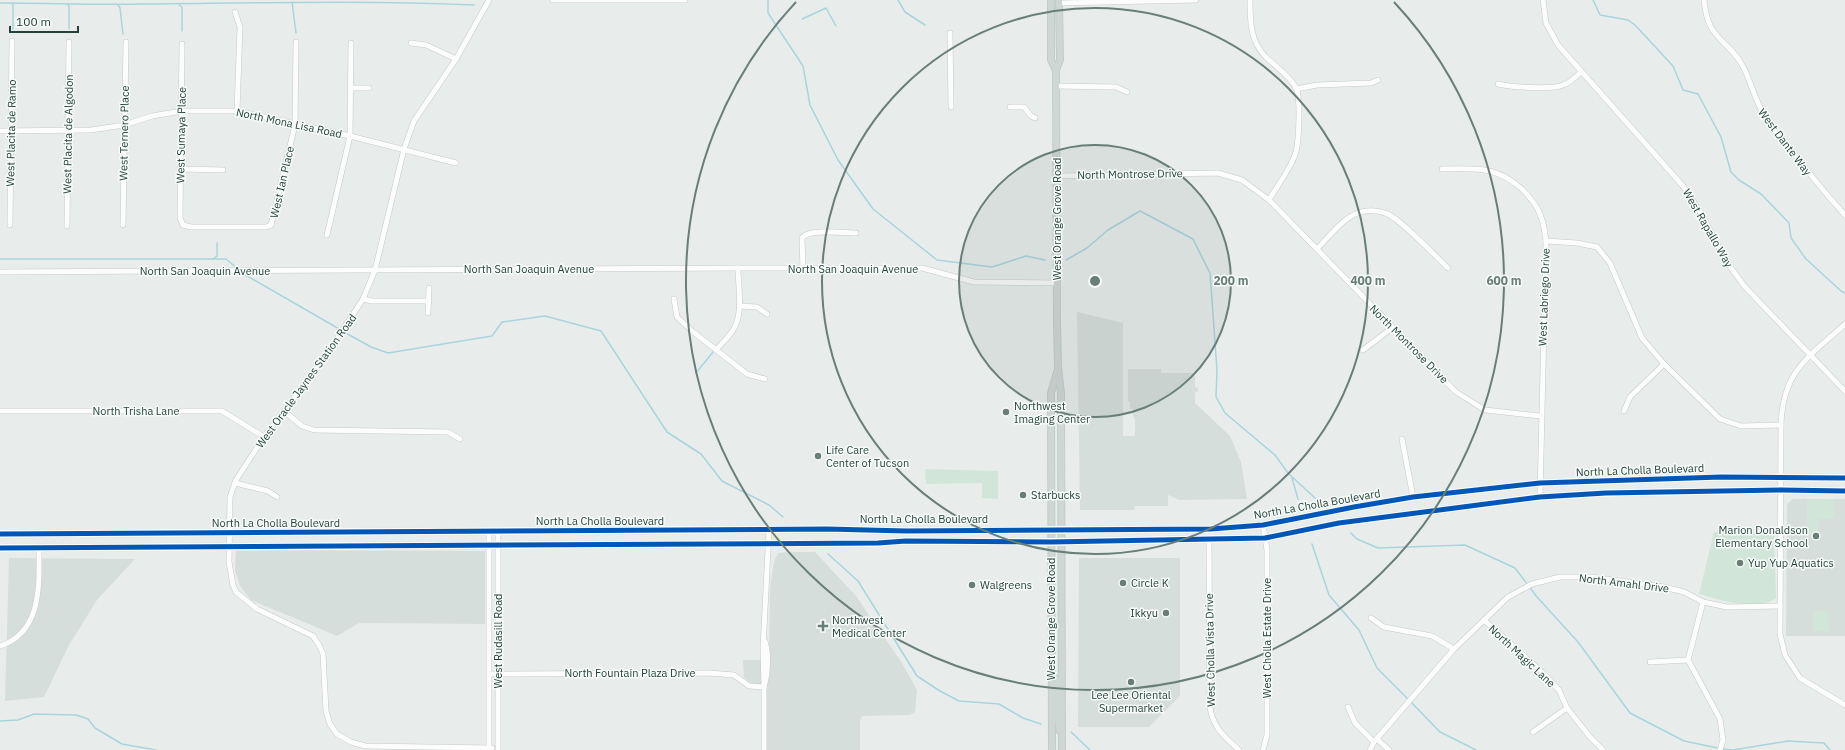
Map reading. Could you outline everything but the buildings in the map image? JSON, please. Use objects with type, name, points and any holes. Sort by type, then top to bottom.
[{"type":"main road","name":"West Orange Grove Road","points":[[1051,0],[1051,60],[1056,70]]},
{"type":"main road","name":"West Orange Grove Road","points":[[1060,1],[1060,60],[1056,70],[1056,283],[1058,368],[1061,393],[1062,750]]},
{"type":"main road","name":"West Orange Grove Road","points":[[1052,750],[1050,530],[1051,393],[1058,368]]},
{"type":"main road","name":"North La Cholla Boulevard","points":[[0,534],[855,529],[906,531],[1211,529],[1263,525],[1346,508],[1413,497],[1540,483],[1721,477],[1845,478]]},
{"type":"main road","name":"North La Cholla Boulevard","points":[[0,548],[1209,540],[1265,538],[1339,523],[1540,497],[1606,493],[1782,490],[1845,491]]},
{"type":"main road","points":[[1051,677],[1054,677],[1057,681],[1057,714],[1062,736]]},
{"type":"street","name":"West Oracle Jaynes Station Road","points":[[489,0],[456,59],[414,121],[404,149],[374,270],[363,299],[326,356],[264,437],[235,483],[230,497],[229,546],[230,572],[236,592],[257,609],[313,636],[319,644],[323,654],[326,712],[337,734],[351,742],[365,746],[490,748]]},
{"type":"street","points":[[553,0],[685,0]]},
{"type":"street","points":[[1060,1],[1196,0]]},
{"type":"street","points":[[1250,0],[1250,22],[1255,43],[1265,57],[1280,68],[1296,89],[1299,117],[1295,154],[1269,200]]},
{"type":"street","name":"West Rapallo Way","points":[[1543,0],[1545,19],[1551,36],[1581,72],[1683,186],[1702,215],[1726,261],[1745,287],[1845,391]]},
{"type":"street","name":"West Dante Way","points":[[1704,0],[1709,26],[1714,34],[1742,65],[1755,99],[1766,118],[1821,189],[1845,215]]},
{"type":"street","points":[[235,12],[240,27],[237,111]]},
{"type":"street","points":[[950,33],[951,107]]},
{"type":"street","name":"West Placita de Ramo","points":[[10,225],[12,41]]},
{"type":"street","name":"West Placita de Algodon","points":[[67,226],[69,42]]},
{"type":"street","name":"West Ternero Place","points":[[123,225],[126,42]]},
{"type":"street","name":"West Ian Place","points":[[182,227],[272,226],[295,125],[296,42]]},
{"type":"street","points":[[327,235],[350,136],[351,43]]},
{"type":"street","name":"West Sumaya Place","points":[[182,44],[180,218],[182,227]]},
{"type":"street","points":[[411,44],[426,45],[456,59]]},
{"type":"street","points":[[1498,84],[1515,88],[1559,86],[1570,82],[1581,72]]},
{"type":"street","points":[[1296,89],[1317,85],[1371,83],[1378,80]]},
{"type":"street","points":[[1056,86],[1116,87],[1127,92]]},
{"type":"street","points":[[351,88],[369,88]]},
{"type":"street","points":[[1010,107],[1024,108],[1031,116],[1035,118]]},
{"type":"street","name":"North Mona Lisa Road","points":[[0,131],[67,131],[124,125],[152,116],[182,111],[237,111],[350,136],[456,163]]},
{"type":"street","name":"West Labriego Drive","points":[[1442,169],[1473,169],[1503,174],[1531,197],[1541,216],[1546,241],[1540,497]]},
{"type":"street","points":[[181,170],[223,170]]},
{"type":"street","name":"North Montrose Drive","points":[[1057,176],[1218,173],[1242,180],[1269,200],[1456,392],[1485,410],[1541,416]]},
{"type":"street","points":[[1317,250],[1349,217],[1361,212],[1375,210],[1387,213],[1397,220],[1448,268]]},
{"type":"street","points":[[803,270],[802,238],[804,235],[811,232],[856,233]]},
{"type":"street","points":[[1546,241],[1577,243],[1597,247],[1610,263],[1642,338],[1664,364],[1720,419],[1742,426],[1781,425]]},
{"type":"street","points":[[717,349],[733,330],[737,322],[739,306],[738,268]]},
{"type":"street","name":"North San Joaquin Avenue","points":[[0,272],[738,268],[803,270],[834,268],[922,268],[974,282],[1056,283]]},
{"type":"street","points":[[428,313],[429,288]]},
{"type":"street","points":[[363,299],[372,301],[429,301]]},
{"type":"street","points":[[674,299],[677,317],[692,331],[717,349],[747,374],[765,380]]},
{"type":"street","points":[[739,306],[757,307],[767,314]]},
{"type":"street","points":[[1845,324],[1798,366],[1786,389],[1783,399],[1781,425],[1782,490],[1780,606],[1780,634],[1785,655],[1800,678],[1845,705]]},
{"type":"street","points":[[1363,350],[1392,328]]},
{"type":"street","points":[[1624,411],[1630,398],[1664,364]]},
{"type":"street","name":"North Trisha Lane","points":[[0,410],[222,411],[264,437]]},
{"type":"street","points":[[284,411],[302,426],[314,430],[448,432],[460,439]]},
{"type":"street","points":[[1402,439],[1413,497]]},
{"type":"street","points":[[235,483],[256,486],[278,497]]},
{"type":"street","name":"West Cholla Estate Drive","points":[[1263,525],[1267,550],[1267,735],[1263,750]]},
{"type":"street","points":[[764,750],[763,657],[765,641],[769,530]]},
{"type":"street","name":"West Rudasill Road","points":[[489,532],[490,748]]},
{"type":"street","name":"West Rudasill Road","points":[[498,532],[495,674],[498,750]]},
{"type":"street","name":"West Cholla Vista Drive","points":[[1209,540],[1211,718],[1217,729],[1238,750]]},
{"type":"street","points":[[0,646],[8,643],[22,631],[33,615],[38,598],[38,547]]},
{"type":"street","name":"North Amahl Drive","points":[[1370,750],[1454,649],[1508,597],[1532,584],[1560,577],[1591,577],[1664,587],[1684,592],[1703,602],[1727,607],[1780,606]]},
{"type":"street","points":[[1703,602],[1688,660],[1720,719],[1723,740],[1720,750]]},
{"type":"street","points":[[1371,618],[1384,627],[1432,636],[1454,649]]},
{"type":"street","name":"North Magic Lane","points":[[1484,620],[1542,672],[1558,690],[1567,708],[1590,737],[1603,750]]},
{"type":"street","points":[[1650,662],[1688,660]]},
{"type":"street","name":"North Fountain Plaza Drive","points":[[495,674],[730,674],[734,675],[749,686],[764,687]]},
{"type":"street","points":[[1348,707],[1355,723],[1376,741],[1390,750]]},
{"type":"street","points":[[1533,732],[1567,708]]},
{"type":"shaded area","points":[[1077,312],[1123,323],[1123,436],[1135,436],[1135,420],[1132,412],[1134,411],[1133,409],[1130,409],[1130,402],[1128,401],[1128,369],[1161,369],[1161,373],[1195,373],[1195,387],[1198,388],[1198,392],[1195,392],[1195,403],[1230,436],[1241,462],[1247,499],[1179,500],[1168,495],[1168,506],[1135,506],[1134,510],[1080,510]]},
{"type":"shaded area","name":"Marion Donaldson Elementary School","points":[[1793,499],[1845,499],[1845,636],[1786,636],[1787,504]]},
{"type":"shaded area","points":[[236,550],[485,551],[485,624],[359,623],[337,636],[251,600],[240,586],[235,571]]},
{"type":"shaded area","name":"Northwest Medical Center","points":[[815,552],[856,596],[902,663],[917,690],[915,712],[910,715],[862,716],[860,721],[860,750],[767,750],[767,684],[749,682],[744,677],[743,660],[761,660],[769,657],[770,588],[774,562],[778,553]]},
{"type":"shaded area","points":[[9,558],[135,559],[97,600],[69,645],[44,697],[5,701]]},
{"type":"shaded area","points":[[1079,558],[1180,558],[1180,696],[1149,727],[1078,727]]},
{"type":"green space","points":[[925,469],[998,471],[998,499],[982,498],[982,483],[926,484]]},
{"type":"green space","points":[[1833,499],[1835,518],[1818,519],[1818,534],[1807,534],[1807,500]]},
{"type":"green space","name":"Yup Yup Aquatics","points":[[1714,532],[1774,533],[1776,598],[1759,604],[1738,604],[1699,594]]},
{"type":"green space","points":[[1813,611],[1828,611],[1829,631],[1813,631]]},
{"type":"waterway","points":[[768,0],[768,13],[803,66],[810,105],[838,160],[873,209],[937,260],[992,267],[1026,256],[1045,260]]},
{"type":"waterway","points":[[898,0],[905,12],[925,25]]},
{"type":"waterway","points":[[1593,0],[1600,15],[1628,20],[1635,25],[1673,66],[1683,90],[1698,94],[1721,137],[1731,172],[1739,180],[1761,194],[1789,223],[1791,238],[1806,259],[1845,293]]},
{"type":"waterway","points":[[292,2],[296,33]]},
{"type":"waterway","points":[[0,3],[124,4],[349,2],[474,5]]},
{"type":"waterway","points":[[13,3],[13,29]]},
{"type":"waterway","points":[[67,4],[69,6],[69,29]]},
{"type":"waterway","points":[[118,5],[120,8],[123,34]]},
{"type":"waterway","points":[[179,5],[182,7],[182,31]]},
{"type":"waterway","points":[[802,19],[826,8],[836,26]]},
{"type":"waterway","points":[[1066,260],[1087,248],[1108,230],[1140,211],[1193,239],[1210,273],[1217,370],[1216,397],[1225,413],[1275,455],[1288,473],[1317,500]]},
{"type":"waterway","points":[[213,259],[217,256],[217,243]]},
{"type":"waterway","points":[[0,259],[226,259],[238,269]]},
{"type":"waterway","points":[[242,273],[341,330]]},
{"type":"waterway","points":[[344,332],[371,347],[388,353],[492,336],[502,322],[545,316],[601,331],[667,432],[701,454],[722,481],[769,505],[783,517]]},
{"type":"waterway","points":[[696,373],[713,352]]},
{"type":"waterway","points":[[1292,478],[1298,499]]},
{"type":"waterway","points":[[1351,533],[1357,539],[1378,548],[1465,545],[1515,568],[1537,597],[1578,642],[1630,713],[1684,741],[1718,748]]},
{"type":"waterway","points":[[1312,544],[1329,595],[1359,630],[1377,668],[1408,699]]},
{"type":"waterway","points":[[828,554],[858,581],[917,676],[959,701],[999,704],[1023,718],[1041,724]]},
{"type":"waterway","points":[[1411,702],[1440,732],[1476,750]]},
{"type":"waterway","points":[[0,721],[18,720],[34,714],[76,715],[88,719],[95,728],[122,744],[156,750]]},
{"type":"waterway","points":[[1071,732],[1090,750]]},
{"type":"waterway","points":[[1722,749],[1733,750],[1788,741],[1824,743],[1830,750]]},
{"type":"cycle path","points":[[0,534],[827,529],[906,531],[1211,529],[1263,525],[1413,497],[1540,483],[1721,477],[1845,478]]},
{"type":"cycle path","points":[[0,548],[878,543],[906,541],[1051,542],[1265,538],[1339,523],[1540,497],[1606,493],[1781,490],[1845,491]]},
{"type":"place","name":"Northwest Imaging Center","points":[[1006,412]]},
{"type":"place","name":"Life Care Center of Tucson","points":[[818,456]]},
{"type":"place","name":"Starbucks","points":[[1023,495]]},
{"type":"place","name":"Marion Donaldson Elementary School","points":[[1816,536]]},
{"type":"place","name":"Yup Yup Aquatics","points":[[1740,563]]},
{"type":"place","name":"Circle K","points":[[1123,583]]},
{"type":"place","name":"Walgreens","points":[[972,585]]},
{"type":"place","name":"Ikkyu","points":[[1166,613]]},
{"type":"place","name":"Northwest Medical Center","points":[[823,626]]},
{"type":"place","name":"Lee Lee Oriental Supermarket","points":[[1131,682]]}]
